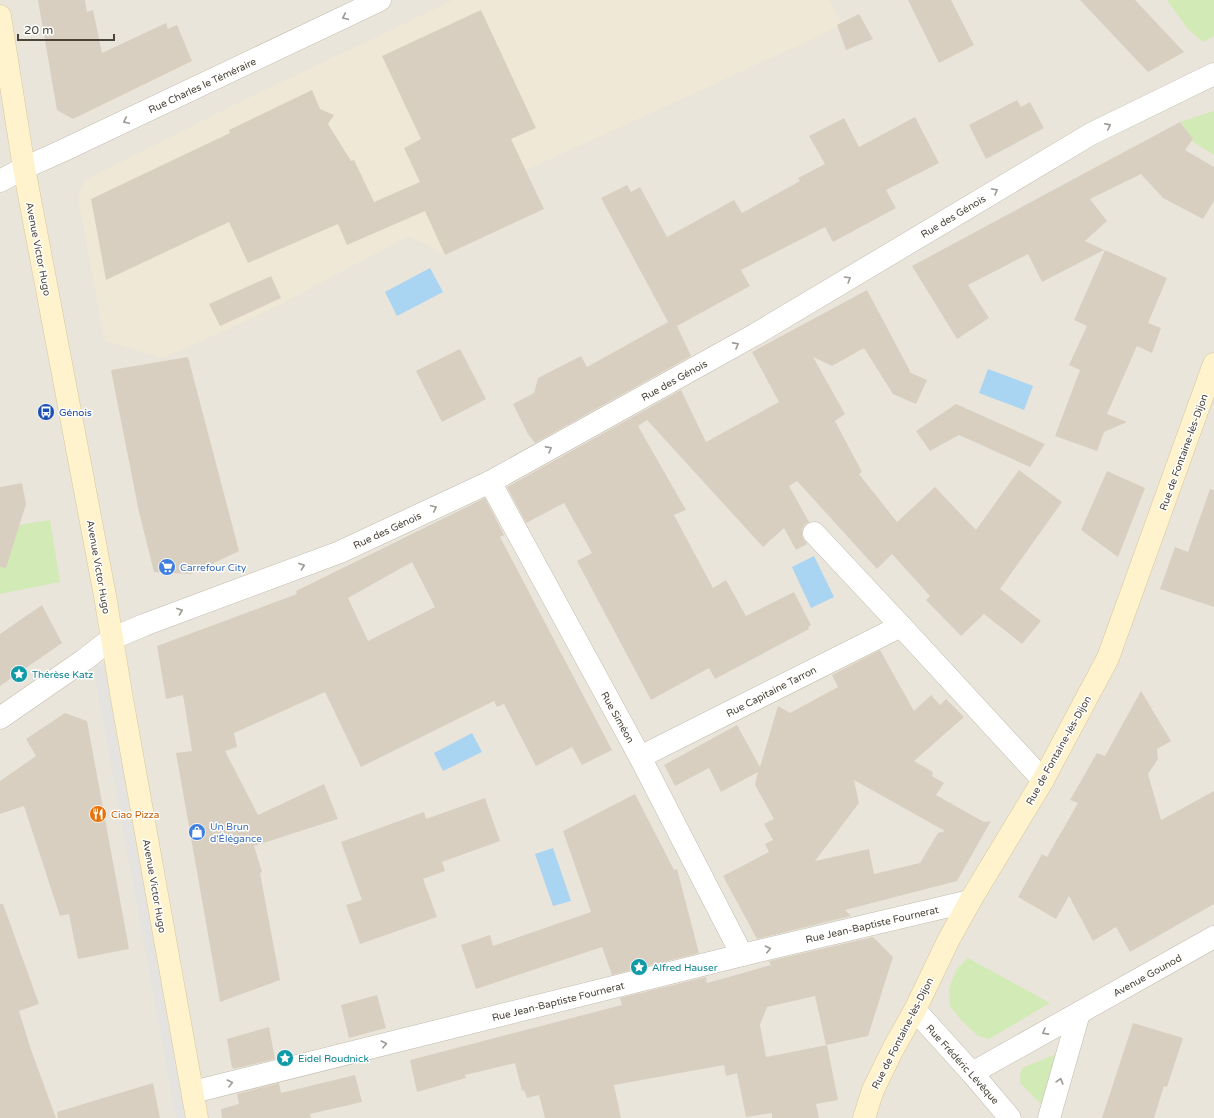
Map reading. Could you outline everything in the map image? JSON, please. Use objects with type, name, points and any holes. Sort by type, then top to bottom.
[{"type":"main road","name":"Avenue Victor Hugo","points":[[0,16],[24,168],[102,582],[197,1118]]},
{"type":"main road","name":"Rue de Fontaine-lès-Dijon","points":[[864,1118],[873,1090],[893,1049],[915,1010],[948,941],[970,900],[1043,780],[1108,658],[1214,364]]},
{"type":"street","name":"Rue Charles le Téméraire","points":[[0,181],[24,168],[380,0]]},
{"type":"street","name":"Rue des Génois","points":[[0,718],[112,639],[144,625],[340,552],[490,482],[756,334],[1091,134],[1214,74]]},
{"type":"street","name":"Rue Siméon","points":[[490,482],[640,757],[742,955]]},
{"type":"street","points":[[814,533],[1043,780]]},
{"type":"street","name":"Rue Capitaine Tarron","points":[[640,757],[901,626]]},
{"type":"street","name":"Rue Jean-Baptiste Fournerat","points":[[193,1092],[742,955],[970,900]]},
{"type":"street","name":"Avenue Gounod","points":[[972,1072],[1214,937]]},
{"type":"street","name":"Rue Frédéric Lévêque","points":[[915,1010],[972,1072],[1010,1118]]},
{"type":"street","points":[[1049,1118],[1079,1013]]},
{"type":"shaded area","points":[[0,0],[1214,0],[1214,1118],[0,1118]]},
{"type":"shaded area","points":[[454,0],[829,0],[841,24],[808,41],[526,170],[544,209],[445,255],[408,236],[283,303],[163,358],[105,341],[78,197],[85,180],[248,98]]},
{"type":"shaded area","points":[[115,661],[197,1118],[176,1118],[93,666]]},
{"type":"green space","points":[[1167,0],[1214,0],[1214,36],[1203,42],[1187,28]]},
{"type":"green space","points":[[1214,111],[1214,155],[1192,141],[1193,139],[1180,122]]},
{"type":"green space","points":[[50,520],[60,582],[0,594],[0,528]]},
{"type":"green space","points":[[968,958],[1050,1003],[989,1039],[978,1036],[960,1019],[950,1006],[949,989],[956,970]]},
{"type":"green space","points":[[1059,1053],[1043,1106],[1020,1083],[1022,1068]]},
{"type":"water","points":[[430,268],[443,292],[397,316],[385,292]]},
{"type":"water","points":[[988,369],[1033,386],[1024,410],[979,393]]},
{"type":"water","points":[[814,556],[834,597],[811,608],[792,567]]},
{"type":"water","points":[[472,733],[482,752],[443,771],[434,753]]},
{"type":"water","points":[[553,848],[571,901],[553,906],[535,854]]},
{"type":"building","points":[[38,0],[85,0],[87,12],[93,10],[102,53],[166,23],[168,29],[177,25],[192,61],[73,119],[57,110]]},
{"type":"building","points":[[908,0],[951,0],[974,45],[939,63]]},
{"type":"building","points":[[1080,0],[1135,0],[1184,52],[1148,72]]},
{"type":"building","points":[[481,10],[536,128],[511,139],[544,209],[445,255],[425,211],[347,245],[338,224],[248,263],[229,222],[106,280],[91,199],[230,133],[229,130],[312,90],[320,109],[334,115],[328,124],[351,161],[354,160],[374,202],[420,182],[404,148],[421,139],[382,56]]},
{"type":"building","points":[[859,14],[873,39],[846,50],[837,25]]},
{"type":"building","points":[[1017,100],[1021,107],[1030,102],[1044,128],[986,159],[969,125]]},
{"type":"building","points":[[915,117],[939,163],[886,190],[896,208],[833,242],[825,227],[741,270],[750,286],[677,326],[691,356],[535,443],[528,434],[513,404],[534,393],[538,378],[581,356],[587,367],[668,322],[601,198],[627,185],[631,192],[640,187],[667,237],[734,200],[742,213],[800,181],[798,178],[825,164],[809,136],[844,118],[859,147]]},
{"type":"building","points":[[1180,122],[1193,139],[1185,150],[1214,167],[1214,201],[1203,219],[1163,198],[1141,174],[1090,199],[1107,221],[1085,241],[1104,250],[1042,282],[1028,254],[968,285],[989,318],[957,339],[912,266]]},
{"type":"building","points":[[1105,250],[1167,278],[1148,323],[1161,328],[1152,353],[1137,346],[1107,414],[1127,422],[1104,432],[1097,451],[1055,436],[1080,370],[1069,365],[1087,326],[1074,320]]},
{"type":"building","points":[[271,276],[281,298],[220,326],[209,304]]},
{"type":"building","points":[[867,290],[910,371],[909,372],[927,380],[916,404],[893,394],[864,348],[832,366],[813,357],[845,414],[835,421],[862,472],[859,474],[897,522],[935,487],[976,530],[1019,470],[1062,502],[1000,589],[1041,621],[1022,644],[984,614],[961,636],[926,600],[930,596],[892,554],[877,569],[797,481],[789,486],[809,522],[805,524],[802,530],[802,536],[807,544],[796,550],[784,528],[763,547],[647,420],[638,426],[686,510],[674,515],[713,588],[726,580],[746,616],[794,592],[811,625],[808,627],[809,629],[715,679],[709,668],[651,700],[577,561],[592,553],[564,503],[526,523],[507,487],[681,390],[706,442],[779,402],[752,352]]},
{"type":"building","points":[[460,349],[486,399],[442,422],[416,371]]},
{"type":"building","points":[[188,357],[239,551],[191,574],[154,572],[139,512],[111,370]]},
{"type":"building","points":[[956,404],[1045,444],[1030,467],[959,435],[930,451],[916,431]]},
{"type":"building","points":[[1107,471],[1145,488],[1118,557],[1081,530]]},
{"type":"building","points":[[22,483],[26,504],[6,568],[0,567],[0,487]]},
{"type":"building","points":[[1210,489],[1214,490],[1214,607],[1160,589],[1175,547],[1188,552]]},
{"type":"building","points":[[485,498],[504,535],[500,537],[612,750],[582,765],[572,747],[536,766],[504,704],[497,707],[494,701],[361,767],[325,692],[234,733],[237,747],[225,751],[258,815],[324,784],[338,819],[254,846],[262,872],[260,873],[280,980],[220,1002],[176,753],[192,751],[183,695],[166,699],[157,646],[297,594],[296,591]],"holes":[[[412,562],[435,607],[368,641],[348,598]]]},
{"type":"building","points":[[42,605],[62,643],[0,686],[0,634]]},
{"type":"building","points":[[880,650],[914,711],[931,695],[940,705],[946,699],[964,717],[914,761],[933,772],[932,776],[944,783],[936,795],[984,822],[991,821],[957,881],[845,910],[851,916],[757,939],[723,876],[769,852],[765,844],[773,840],[764,824],[774,819],[755,785],[758,772],[721,792],[709,768],[675,786],[664,765],[737,725],[760,767],[778,706],[790,713],[838,687],[832,675]],"holes":[[[854,780],[945,831],[938,833],[920,863],[874,874],[869,849],[815,861],[859,803]]]},
{"type":"building","points":[[1141,691],[1171,741],[1157,749],[1158,759],[1148,774],[1161,820],[1214,791],[1214,904],[1130,952],[1116,927],[1093,941],[1069,896],[1056,919],[1018,897],[1042,854],[1047,857],[1078,803],[1070,800],[1097,753],[1105,756]]},
{"type":"building","points":[[65,713],[87,721],[129,949],[78,959],[69,914],[60,916],[24,806],[0,814],[0,781],[36,756],[26,739]]},
{"type":"building","points":[[635,794],[674,870],[677,869],[699,953],[612,975],[602,947],[476,989],[461,945],[490,935],[493,946],[591,912],[563,831]]},
{"type":"building","points":[[485,798],[500,841],[442,862],[445,871],[423,879],[437,917],[360,944],[346,905],[362,900],[341,842],[424,812],[426,819]]},
{"type":"building","points":[[0,904],[3,904],[39,1004],[19,1011],[30,1047],[56,1118],[0,1118]]},
{"type":"building","points":[[873,937],[893,957],[868,1036],[826,1045],[815,996],[767,1007],[760,1025],[766,1057],[827,1045],[838,1100],[816,1104],[819,1118],[772,1118],[772,1113],[746,1117],[737,1073],[726,1076],[724,1065],[614,1085],[621,1118],[545,1118],[539,1095],[527,1098],[524,1090],[522,1091],[515,1063],[465,1075],[466,1078],[417,1092],[410,1060],[622,1005],[620,998],[706,977],[707,983],[771,965],[769,961]]},
{"type":"building","points":[[377,995],[386,1028],[349,1038],[341,1005]]},
{"type":"building","points":[[1133,1023],[1183,1038],[1167,1087],[1164,1086],[1154,1118],[1102,1118]]},
{"type":"building","points":[[269,1027],[275,1059],[233,1069],[227,1039]]},
{"type":"building","points":[[355,1075],[362,1102],[310,1114],[311,1118],[222,1118],[221,1109],[239,1104],[237,1094],[279,1083],[281,1093]]},
{"type":"building","points":[[153,1083],[160,1118],[58,1118],[57,1112]]},
{"type":"place","name":"Génois","points":[[46,412]]},
{"type":"place","name":"Carrefour City","points":[[167,567]]},
{"type":"place","name":"Thérèse Katz","points":[[19,674]]},
{"type":"place","name":"Ciao Pizza","points":[[98,814]]},
{"type":"place","name":"Un Brun d'Élégance","points":[[197,832]]},
{"type":"place","name":"Alfred Hauser","points":[[639,967]]},
{"type":"place","name":"Eidel Roudnick","points":[[285,1058]]}]
